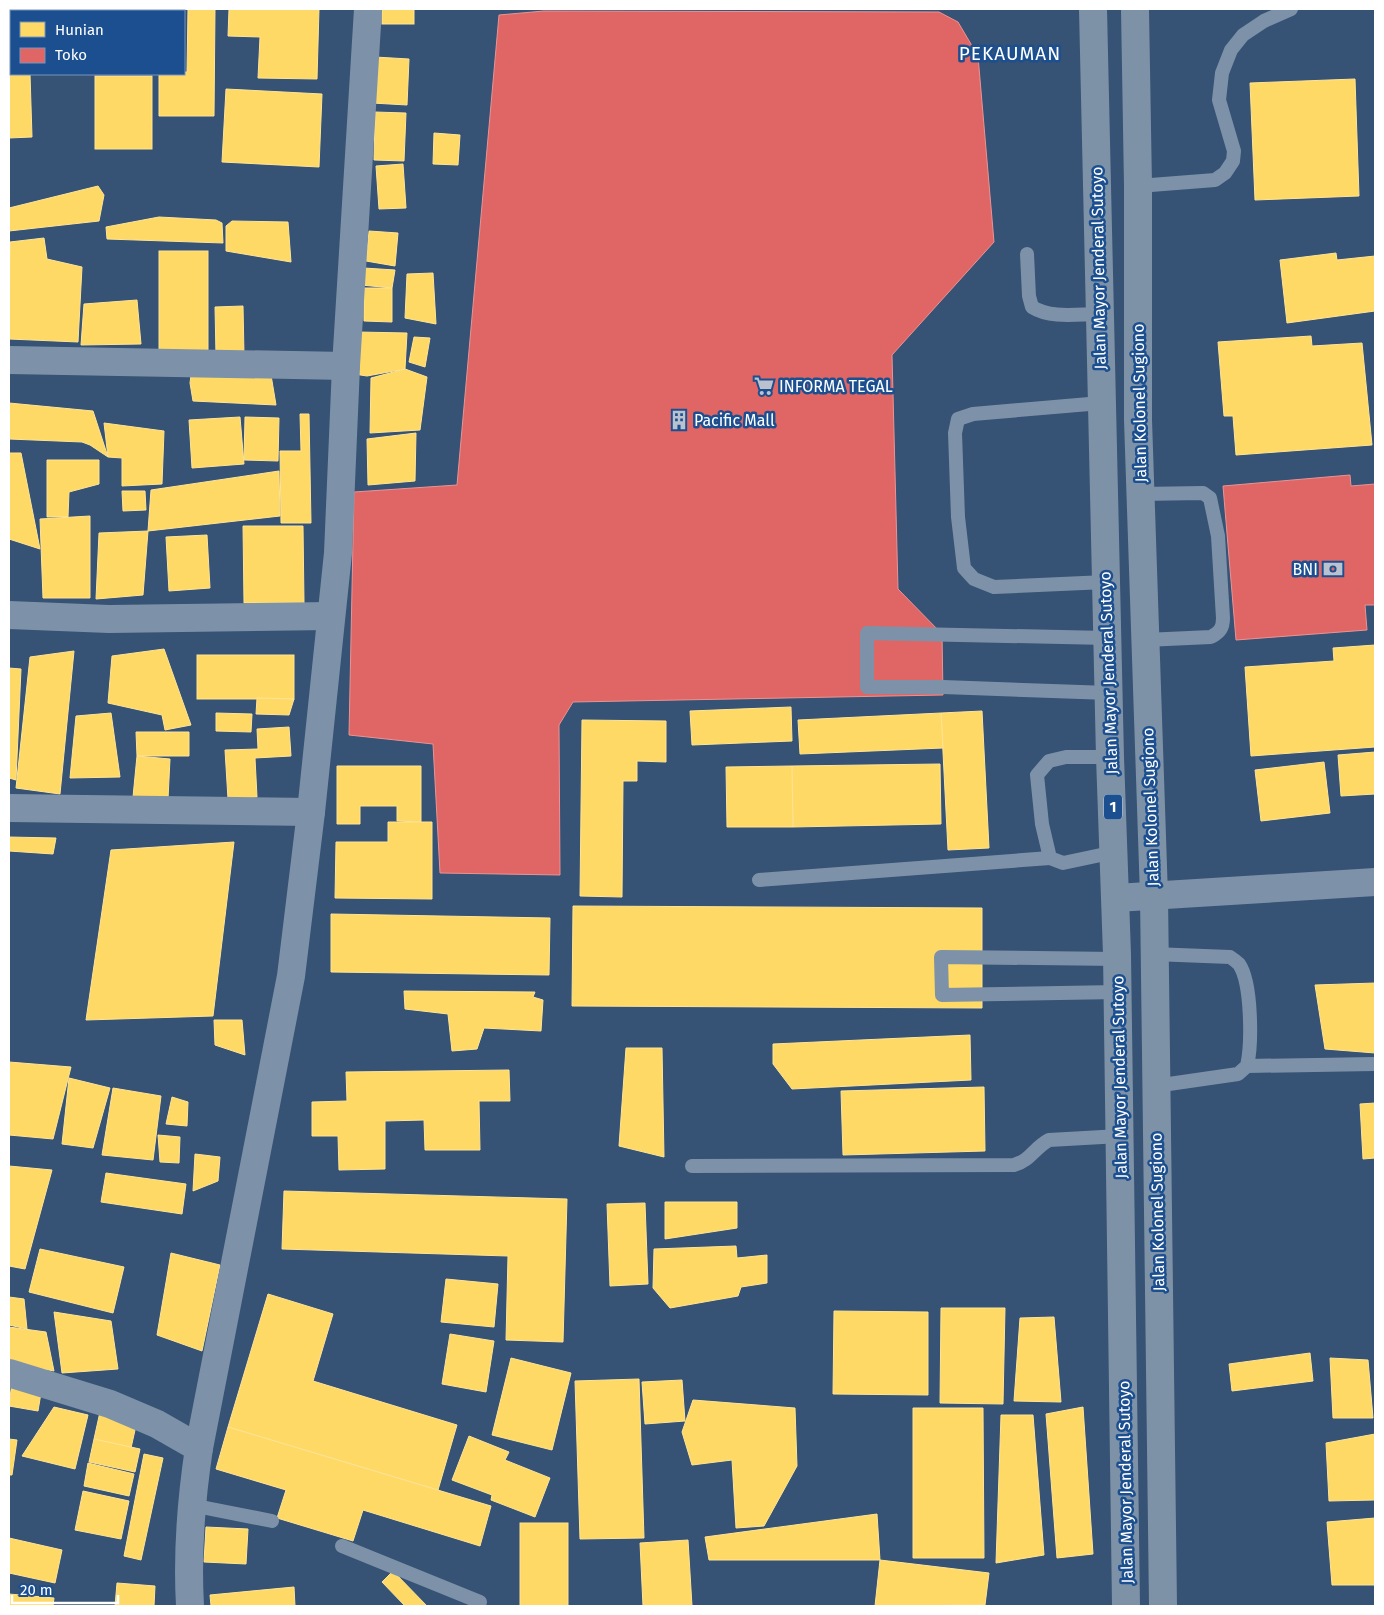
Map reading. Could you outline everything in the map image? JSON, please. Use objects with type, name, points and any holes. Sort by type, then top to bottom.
[{"type":"highway","name":"Jalan Mayor Jenderal Sutoyo","points":[[1093,9],[1108,693],[1115,852],[1118,992],[1126,1606]]},
{"type":"highway","name":"Jalan Kolonel Sugiono","points":[[1135,9],[1140,494],[1154,896],[1153,954],[1163,1606]]},
{"type":"street","points":[[190,1606],[188,1570],[191,1505],[199,1448],[291,976],[310,812],[338,553],[346,366],[368,9]]},
{"type":"street","points":[[9,360],[346,366]]},
{"type":"street","points":[[9,615],[109,619],[331,616]]},
{"type":"street","points":[[9,808],[310,812]]},
{"type":"street","points":[[1116,898],[1375,882]]},
{"type":"street","points":[[9,1373],[110,1404],[157,1424],[199,1448]]},
{"type":"lane","points":[[1138,186],[1215,180],[1225,172],[1233,161],[1234,151],[1219,100],[1222,73],[1231,50],[1243,35],[1264,21],[1291,9]]},
{"type":"lane","points":[[1027,254],[1029,296],[1032,307],[1040,313],[1052,315],[1099,314]]},
{"type":"lane","points":[[1101,403],[973,414],[958,420],[955,434],[958,517],[964,568],[974,579],[994,587],[1106,582]]},
{"type":"lane","points":[[1140,494],[1203,493],[1210,498],[1218,536],[1223,618],[1223,627],[1211,637],[1145,640]]},
{"type":"lane","points":[[1107,638],[867,633],[867,687],[943,687],[1108,693]]},
{"type":"lane","points":[[1050,858],[1042,824],[1037,775],[1049,761],[1066,757],[1110,757]]},
{"type":"lane","points":[[759,880],[1050,858],[1063,863],[1115,852]]},
{"type":"lane","points":[[1153,954],[1230,957],[1239,964],[1245,979],[1248,1000],[1250,1032],[1247,1066]]},
{"type":"lane","points":[[1117,959],[941,957],[942,995],[1118,992]]},
{"type":"lane","points":[[1155,1086],[1238,1074],[1247,1066],[1375,1064]]},
{"type":"lane","points":[[692,1166],[1014,1165],[1027,1161],[1039,1146],[1049,1140],[1120,1136]]},
{"type":"lane","points":[[191,1505],[272,1522]]},
{"type":"lane","points":[[342,1546],[480,1602]]},
{"type":"building: Hunian","points":[[9,9],[28,9],[10,10],[10,75],[30,75],[32,137],[9,138]]},
{"type":"building: Hunian","points":[[35,9],[67,9],[67,10]]},
{"type":"building: Hunian","points":[[67,9],[96,9],[96,10]]},
{"type":"building: Hunian","points":[[100,9],[134,9],[134,10]]},
{"type":"building: Hunian","points":[[188,9],[215,9],[214,116],[159,116],[159,75],[185,75],[185,72],[187,72]]},
{"type":"building: Hunian","points":[[229,9],[319,9],[317,79],[258,78],[260,37],[228,36]]},
{"type":"building: Hunian","points":[[382,9],[414,9],[414,24],[382,24]]},
{"type":"building: Hunian","points":[[375,57],[409,59],[407,105],[372,103]]},
{"type":"building: Hunian","points":[[95,76],[152,76],[152,149],[95,149]]},
{"type":"building: Hunian","points":[[1355,79],[1359,196],[1255,200],[1250,83]]},
{"type":"building: Hunian","points":[[226,89],[322,94],[319,167],[222,162]]},
{"type":"building: Hunian","points":[[375,112],[406,113],[404,161],[374,160]]},
{"type":"building: Hunian","points":[[434,133],[460,135],[458,165],[433,164]]},
{"type":"building: Hunian","points":[[403,164],[406,208],[379,209],[376,166]]},
{"type":"building: Hunian","points":[[98,186],[104,195],[99,221],[9,231],[9,208]]},
{"type":"building: Hunian","points":[[159,217],[216,220],[222,223],[223,243],[107,239],[106,227]]},
{"type":"building: Hunian","points":[[232,221],[288,222],[291,262],[226,251],[226,226]]},
{"type":"building: Hunian","points":[[369,231],[398,233],[395,266],[366,261]]},
{"type":"building: Hunian","points":[[44,238],[47,259],[82,267],[78,342],[9,339],[10,242]]},
{"type":"building: Hunian","points":[[159,251],[208,251],[208,352],[159,352]]},
{"type":"building: Hunian","points":[[1336,253],[1337,260],[1375,256],[1375,311],[1287,323],[1280,260]]},
{"type":"building: Hunian","points":[[364,268],[395,270],[392,288],[361,285]]},
{"type":"building: Hunian","points":[[433,273],[436,324],[405,318],[407,274]]},
{"type":"building: Hunian","points":[[364,288],[392,288],[392,322],[364,321]]},
{"type":"building: Hunian","points":[[137,300],[141,344],[81,345],[84,304]]},
{"type":"building: Hunian","points":[[243,306],[244,355],[216,355],[215,307]]},
{"type":"building: Hunian","points":[[358,332],[407,333],[405,369],[367,376],[354,374]]},
{"type":"building: Hunian","points":[[1311,336],[1312,346],[1362,343],[1372,445],[1236,455],[1233,416],[1224,416],[1218,342]]},
{"type":"building: Hunian","points":[[414,337],[430,338],[425,367],[409,362]]},
{"type":"building: Hunian","points":[[192,367],[270,369],[276,405],[193,401],[190,383]]},
{"type":"building: Hunian","points":[[405,369],[427,377],[420,430],[370,433],[371,378]]},
{"type":"building: Hunian","points":[[9,403],[93,411],[108,457],[82,442],[9,439]]},
{"type":"building: Hunian","points":[[300,414],[309,414],[311,523],[281,523],[280,451],[301,451]]},
{"type":"building: Hunian","points":[[240,417],[244,464],[192,468],[189,420]]},
{"type":"building: Hunian","points":[[245,417],[279,418],[278,461],[244,460]]},
{"type":"building: Hunian","points":[[104,423],[164,431],[162,484],[122,486],[122,458],[108,457]]},
{"type":"building: Hunian","points":[[416,433],[415,481],[368,485],[367,439]]},
{"type":"building: Hunian","points":[[9,453],[21,453],[40,549],[9,539]]},
{"type":"building: Hunian","points":[[47,460],[99,460],[99,484],[69,492],[68,517],[47,517]]},
{"type":"building: Hunian","points":[[279,471],[280,516],[148,531],[151,490]]},
{"type":"building: Hunian","points":[[122,491],[145,491],[146,510],[123,511]]},
{"type":"building: Hunian","points":[[90,516],[90,598],[43,598],[40,519]]},
{"type":"building: Hunian","points":[[243,526],[303,526],[304,603],[244,603]]},
{"type":"building: Hunian","points":[[148,531],[143,595],[96,599],[99,533]]},
{"type":"building: Hunian","points":[[207,535],[210,588],[169,591],[166,537]]},
{"type":"building: Hunian","points":[[1375,645],[1375,747],[1251,756],[1245,667],[1334,661],[1333,648]]},
{"type":"building: Hunian","points":[[164,649],[191,725],[165,730],[162,715],[108,703],[112,656]]},
{"type":"building: Hunian","points":[[74,651],[60,794],[16,788],[30,657]]},
{"type":"building: Hunian","points":[[197,655],[294,655],[294,699],[197,699]]},
{"type":"building: Hunian","points":[[9,668],[21,669],[16,780],[9,778]]},
{"type":"building: Hunian","points":[[257,698],[294,699],[289,715],[256,714]]},
{"type":"building: Hunian","points":[[791,707],[792,741],[692,745],[690,711]]},
{"type":"building: Hunian","points":[[982,711],[989,848],[948,850],[941,713]]},
{"type":"building: Hunian","points":[[111,713],[120,777],[70,778],[76,716]]},
{"type":"building: Hunian","points":[[216,713],[252,714],[251,732],[216,731]]},
{"type":"building: Hunian","points":[[941,713],[943,748],[800,754],[798,720]]},
{"type":"building: Hunian","points":[[582,720],[666,721],[666,762],[637,761],[637,781],[623,781],[622,897],[580,896]]},
{"type":"building: Hunian","points":[[289,727],[291,756],[255,758],[257,797],[228,799],[225,750],[258,749],[257,729]]},
{"type":"building: Hunian","points":[[136,732],[189,732],[189,756],[137,756]]},
{"type":"building: Hunian","points":[[1375,752],[1375,794],[1341,796],[1338,755]]},
{"type":"building: Hunian","points":[[137,756],[170,759],[168,799],[133,797]]},
{"type":"building: Hunian","points":[[1324,762],[1330,813],[1261,821],[1255,770]]},
{"type":"building: Hunian","points":[[940,764],[941,824],[793,827],[792,766]]},
{"type":"building: Hunian","points":[[337,766],[421,766],[421,822],[397,821],[397,806],[360,806],[360,824],[337,824]]},
{"type":"building: Hunian","points":[[792,766],[793,827],[727,827],[726,767]]},
{"type":"building: Hunian","points":[[388,822],[432,822],[432,899],[335,898],[336,842],[388,842]]},
{"type":"building: Hunian","points":[[9,837],[56,838],[53,854],[9,851]]},
{"type":"building: Hunian","points":[[234,842],[213,1016],[86,1020],[111,850]]},
{"type":"building: Hunian","points":[[573,906],[982,908],[982,1008],[572,1006]]},
{"type":"building: Hunian","points":[[331,914],[550,918],[549,975],[331,972]]},
{"type":"building: Hunian","points":[[1375,983],[1375,1053],[1325,1049],[1315,985]]},
{"type":"building: Hunian","points":[[404,991],[535,992],[533,997],[543,1000],[541,1031],[484,1028],[477,1049],[452,1051],[448,1014],[405,1009]]},
{"type":"building: Hunian","points":[[214,1020],[242,1020],[245,1055],[215,1045]]},
{"type":"building: Hunian","points":[[970,1035],[971,1080],[792,1089],[773,1064],[773,1044]]},
{"type":"building: Hunian","points":[[626,1048],[662,1048],[664,1157],[619,1146]]},
{"type":"building: Hunian","points":[[9,1062],[71,1067],[53,1139],[9,1135]]},
{"type":"building: Hunian","points":[[509,1070],[510,1101],[479,1101],[480,1150],[425,1150],[424,1120],[385,1121],[385,1169],[339,1170],[338,1136],[312,1136],[312,1102],[347,1101],[346,1072]]},
{"type":"building: Hunian","points":[[69,1078],[110,1088],[93,1148],[62,1144]]},
{"type":"building: Hunian","points":[[984,1087],[985,1151],[843,1155],[841,1091]]},
{"type":"building: Hunian","points":[[113,1088],[161,1096],[153,1160],[102,1155]]},
{"type":"building: Hunian","points":[[172,1097],[188,1102],[187,1126],[166,1124]]},
{"type":"building: Hunian","points":[[1375,1103],[1375,1158],[1363,1159],[1360,1104]]},
{"type":"building: Hunian","points":[[158,1135],[180,1137],[179,1163],[160,1162]]},
{"type":"building: Hunian","points":[[195,1154],[220,1157],[218,1181],[193,1191]]},
{"type":"building: Hunian","points":[[9,1166],[52,1170],[25,1269],[9,1266]]},
{"type":"building: Hunian","points":[[106,1173],[186,1184],[182,1214],[101,1202]]},
{"type":"building: Hunian","points":[[284,1191],[567,1199],[563,1342],[506,1340],[508,1256],[282,1249]]},
{"type":"building: Hunian","points":[[665,1202],[737,1202],[737,1228],[665,1239]]},
{"type":"building: Hunian","points":[[645,1203],[648,1284],[610,1286],[607,1204]]},
{"type":"building: Hunian","points":[[736,1246],[737,1258],[767,1255],[767,1283],[741,1287],[738,1296],[670,1308],[653,1288],[654,1249]]},
{"type":"building: Hunian","points":[[40,1249],[124,1267],[113,1313],[29,1292]]},
{"type":"building: Hunian","points":[[171,1253],[220,1265],[202,1351],[157,1335]]},
{"type":"building: Hunian","points":[[446,1279],[498,1284],[494,1327],[441,1322]]},
{"type":"building: Hunian","points":[[268,1294],[333,1314],[313,1381],[457,1425],[438,1490],[228,1427]]},
{"type":"building: Hunian","points":[[9,1297],[24,1299],[27,1329],[9,1325]]},
{"type":"building: Hunian","points":[[941,1308],[1005,1308],[1003,1404],[940,1403]]},
{"type":"building: Hunian","points":[[834,1311],[928,1312],[928,1395],[833,1394]]},
{"type":"building: Hunian","points":[[54,1312],[111,1321],[118,1369],[62,1373]]},
{"type":"building: Hunian","points":[[1054,1317],[1061,1402],[1014,1401],[1020,1318]]},
{"type":"building: Hunian","points":[[9,1327],[46,1332],[54,1371],[9,1363]]},
{"type":"building: Hunian","points":[[450,1334],[494,1341],[486,1392],[442,1384]]},
{"type":"building: Hunian","points":[[1310,1353],[1313,1381],[1232,1391],[1229,1364]]},
{"type":"building: Hunian","points":[[511,1358],[571,1373],[552,1450],[492,1435]]},
{"type":"building: Hunian","points":[[1330,1358],[1368,1360],[1373,1418],[1333,1418]]},
{"type":"building: Hunian","points":[[639,1379],[644,1538],[580,1539],[575,1381]]},
{"type":"building: Hunian","points":[[682,1380],[685,1421],[645,1424],[642,1382]]},
{"type":"building: Hunian","points":[[12,1382],[42,1387],[38,1411],[9,1406]]},
{"type":"building: Hunian","points":[[693,1400],[795,1408],[797,1466],[764,1526],[736,1528],[732,1460],[692,1465],[682,1432]]},
{"type":"building: Hunian","points":[[54,1407],[88,1415],[75,1469],[22,1456]]},
{"type":"building: Hunian","points":[[1083,1407],[1093,1554],[1057,1558],[1046,1414]]},
{"type":"building: Hunian","points":[[913,1408],[983,1408],[984,1558],[913,1558]]},
{"type":"building: Hunian","points":[[100,1412],[137,1421],[131,1448],[94,1439]]},
{"type":"building: Hunian","points":[[1001,1415],[1033,1415],[1044,1555],[996,1563]]},
{"type":"building: Hunian","points":[[228,1427],[491,1506],[480,1546],[363,1510],[353,1541],[277,1518],[286,1490],[216,1469]]},
{"type":"building: Hunian","points":[[1375,1434],[1375,1500],[1329,1501],[1326,1443]]},
{"type":"building: Hunian","points":[[469,1436],[509,1452],[505,1460],[550,1478],[535,1517],[491,1500],[492,1495],[452,1480]]},
{"type":"building: Hunian","points":[[9,1439],[17,1440],[12,1475],[9,1475]]},
{"type":"building: Hunian","points":[[94,1439],[140,1449],[135,1472],[89,1462]]},
{"type":"building: Hunian","points":[[144,1454],[163,1458],[141,1560],[124,1556]]},
{"type":"building: Hunian","points":[[88,1463],[134,1474],[129,1496],[84,1486]]},
{"type":"building: Hunian","points":[[83,1491],[129,1501],[121,1539],[75,1530]]},
{"type":"building: Hunian","points":[[877,1514],[880,1560],[709,1560],[705,1537]]},
{"type":"building: Hunian","points":[[1375,1518],[1375,1585],[1332,1585],[1327,1522]]},
{"type":"building: Hunian","points":[[520,1523],[568,1523],[568,1606],[520,1606]]},
{"type":"building: Hunian","points":[[206,1527],[248,1529],[246,1564],[204,1562]]},
{"type":"building: Hunian","points":[[9,1538],[62,1550],[55,1583],[9,1573]]},
{"type":"building: Hunian","points":[[688,1540],[692,1606],[643,1606],[640,1543]]},
{"type":"building: Hunian","points":[[880,1560],[989,1573],[985,1605],[875,1606]]},
{"type":"building: Hunian","points":[[393,1571],[427,1606],[405,1606],[382,1582]]},
{"type":"building: Hunian","points":[[117,1583],[155,1586],[154,1606],[115,1606]]},
{"type":"building: Hunian","points":[[294,1587],[295,1606],[211,1606],[210,1595]]},
{"type":"building: Hunian","points":[[9,1594],[54,1598],[53,1606],[9,1606]]},
{"type":"building: Toko","name":"Pacific Mall","points":[[544,11],[939,12],[958,22],[978,56],[994,242],[892,355],[898,589],[942,634],[943,695],[573,702],[559,725],[560,875],[440,873],[433,744],[349,735],[354,492],[457,485],[499,15]]},
{"type":"building: Toko","points":[[1350,475],[1351,486],[1375,484],[1375,605],[1365,605],[1367,630],[1236,640],[1223,486]]},
{"type":"place","name":"INFORMA TEGAL","points":[[764,386]]},
{"type":"place","name":"Pacific Mall","points":[[679,420]]},
{"type":"place","name":"BNI","points":[[1333,569]]},
{"type":"district","name":"PEKAUMAN","points":[[1010,53]]}]
